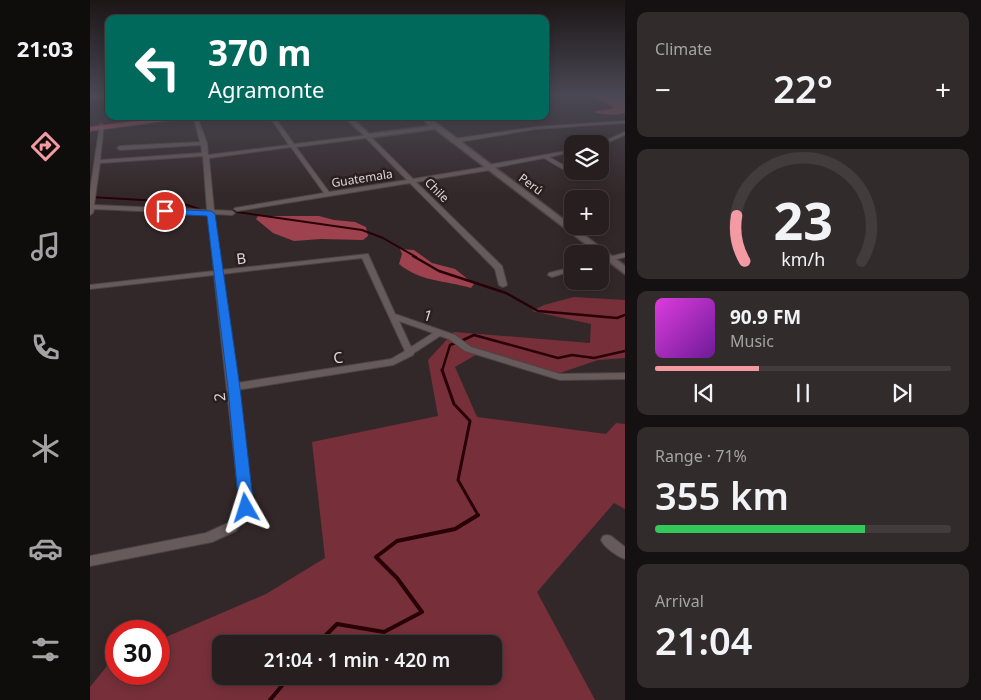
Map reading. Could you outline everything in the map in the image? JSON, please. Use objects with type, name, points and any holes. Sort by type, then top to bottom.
[{"type":"street","points":[[90,209],[102,129]]},
{"type":"street","name":"2","points":[[90,561],[208,538],[232,527],[246,508],[234,388],[218,274],[206,156],[200,129]]},
{"type":"street","points":[[279,129],[328,194]]},
{"type":"street","name":"Chile","points":[[359,129],[499,268],[504,285]]},
{"type":"street","points":[[97,162],[206,156],[422,129]]},
{"type":"street","name":"Perú","points":[[437,129],[585,245]]},
{"type":"street","points":[[453,141],[532,129]]},
{"type":"street","points":[[609,139],[625,131]]},
{"type":"street","points":[[120,148],[204,143]]},
{"type":"street","name":"Guatemala","points":[[90,209],[211,214],[489,168],[564,152]]},
{"type":"street","points":[[544,156],[564,168]]},
{"type":"street","points":[[609,259],[625,255]]},
{"type":"street","points":[[365,256],[410,353]]},
{"type":"street","name":"B","points":[[90,288],[365,256]]},
{"type":"street","name":"Perú","points":[[609,263],[625,271]]},
{"type":"street","points":[[552,275],[564,271]]},
{"type":"street","name":"1","points":[[392,316],[460,342]]},
{"type":"street","name":"C","points":[[234,388],[393,362],[439,333]]},
{"type":"street","points":[[460,342],[560,377],[625,376]]},
{"type":"street","points":[[606,540],[625,554]]},
{"type":"shaded area","points":[[258,216],[319,216],[355,222],[366,227],[368,236],[363,240],[321,239],[294,241],[273,233],[256,219]]},
{"type":"shaded area","points":[[400,249],[414,250],[432,263],[455,269],[474,284],[471,288],[433,280],[407,270],[399,264],[402,254]]},
{"type":"shaded area","points":[[574,297],[625,300],[625,358],[598,360],[560,373],[479,353],[455,367],[477,417],[606,434],[616,423],[625,424],[625,509],[614,503],[537,592],[595,700],[90,700],[90,687],[105,669],[105,685],[170,685],[170,635],[266,594],[325,558],[312,442],[438,416],[428,360],[454,332],[590,343],[591,324],[532,311],[544,305]]},
{"type":"waterway","points":[[90,197],[178,202],[202,210]]},
{"type":"waterway","points":[[230,211],[362,230],[383,238],[416,257]]},
{"type":"waterway","points":[[413,256],[439,271],[506,293],[538,311],[617,318],[625,315]]},
{"type":"waterway","points":[[461,341],[474,335],[558,358],[572,355],[594,358],[625,351]]},
{"type":"waterway","points":[[442,370],[450,345],[456,343]]},
{"type":"waterway","points":[[442,370],[454,404],[470,421],[458,480],[478,515]]},
{"type":"waterway","points":[[326,635],[337,624],[384,632],[422,612],[397,578],[376,557],[397,541],[455,529],[478,515]]},
{"type":"waterway","points":[[270,700],[282,685]]},
{"type":"route","points":[[165,211],[211,214],[234,388],[246,508]]}]
